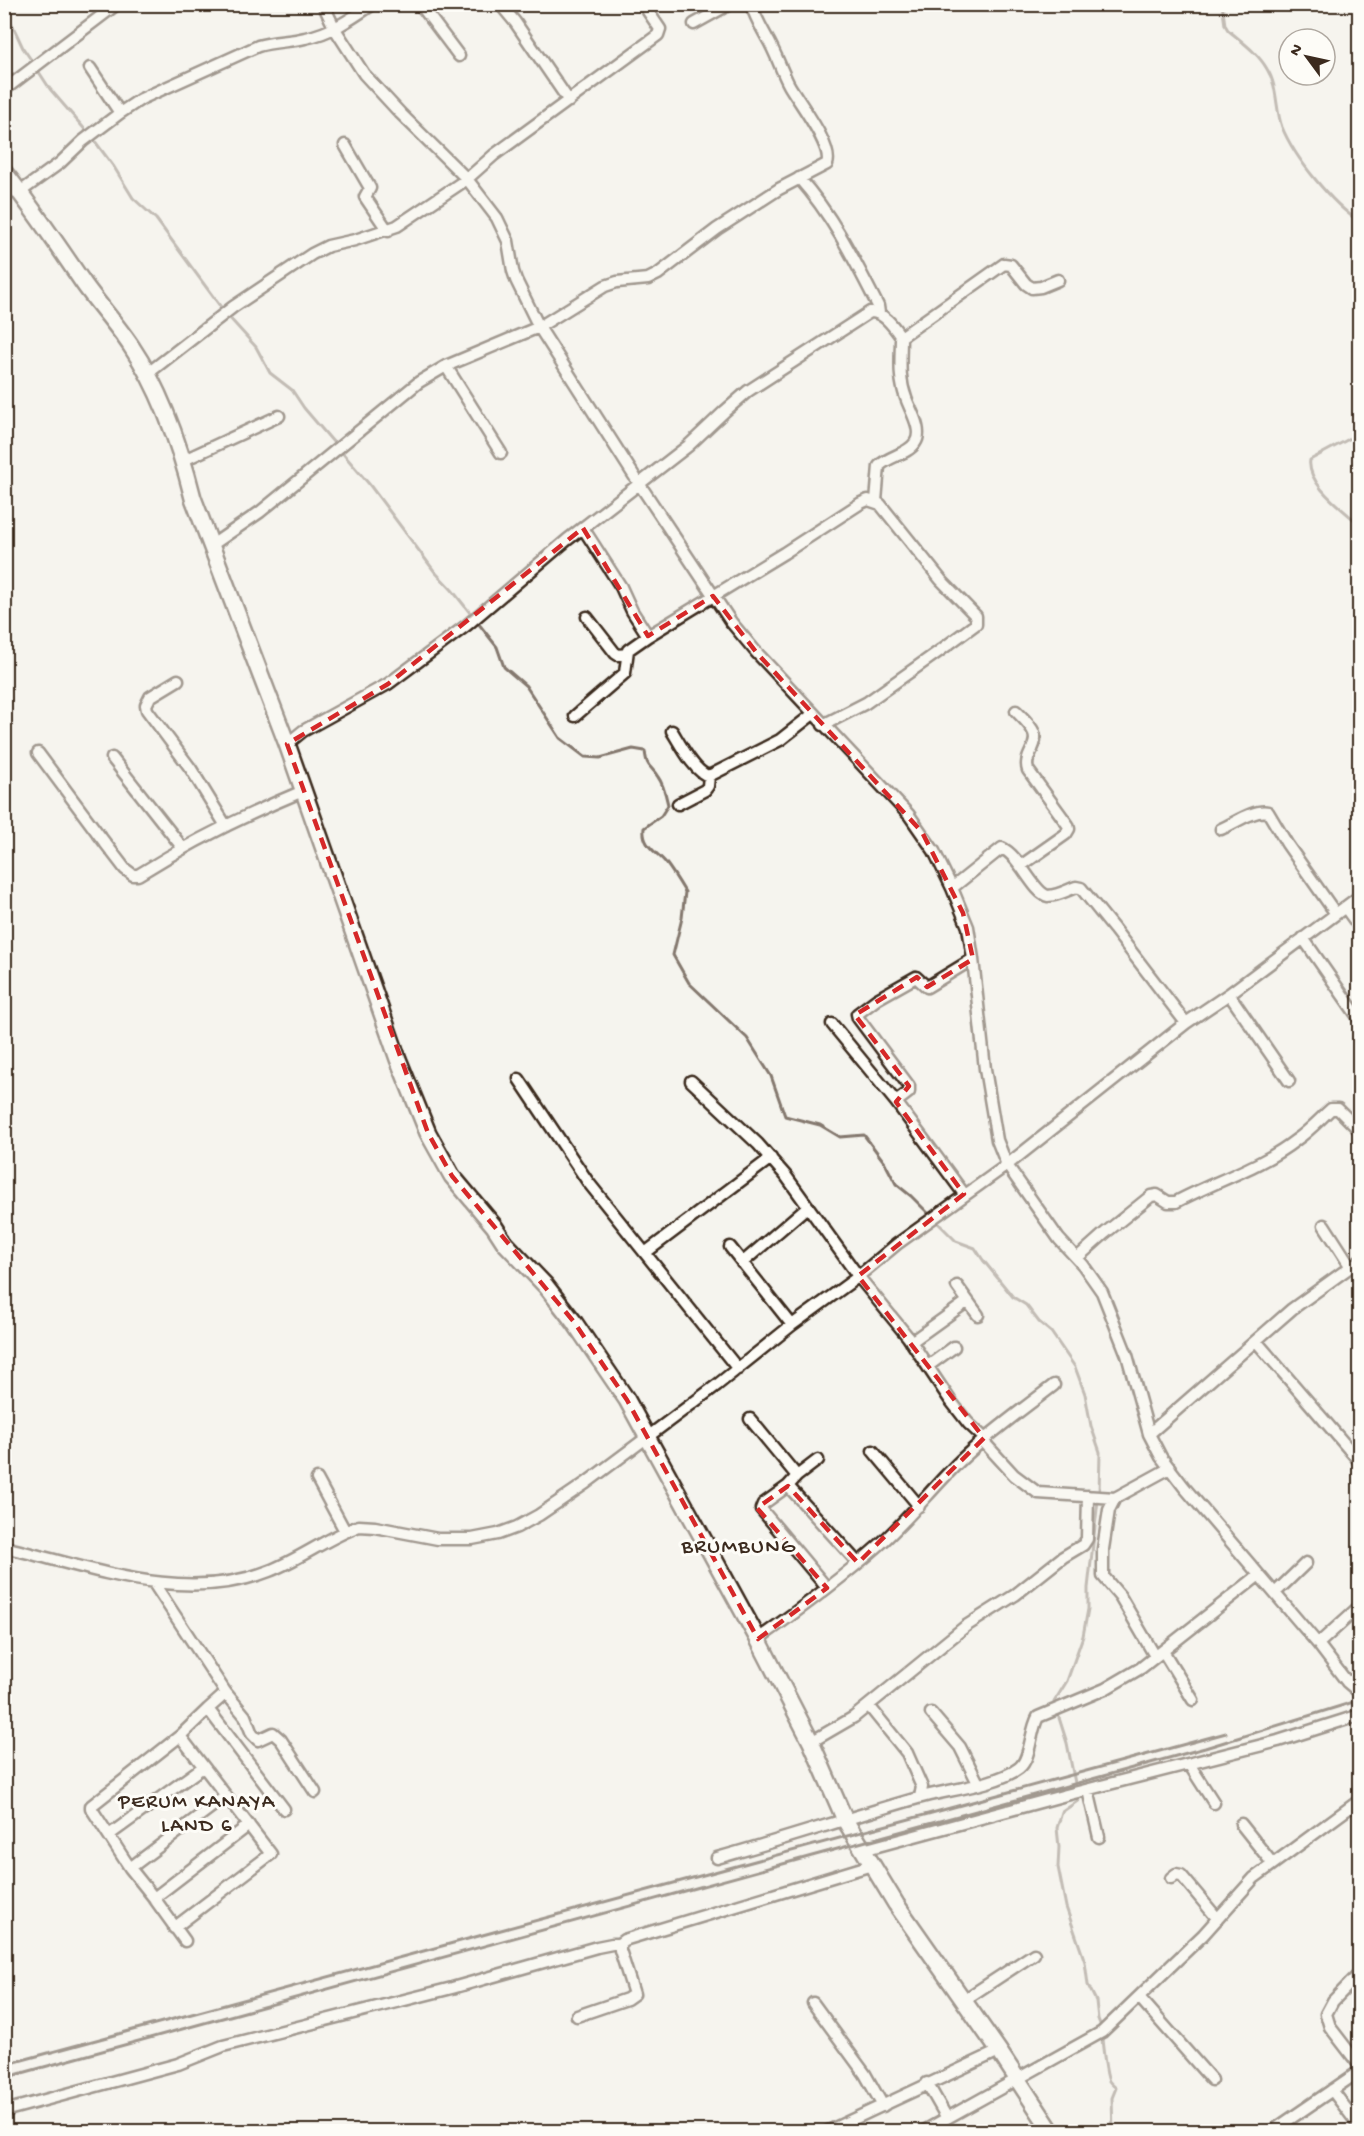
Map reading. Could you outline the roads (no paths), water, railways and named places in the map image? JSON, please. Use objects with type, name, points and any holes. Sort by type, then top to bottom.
[{"type":"street","points":[[4,90],[117,4]]},
{"type":"street","points":[[323,4],[335,29],[364,74],[379,92],[467,179],[503,227],[513,271],[539,327],[713,596],[750,645],[909,815],[934,851],[968,927],[985,1069],[998,1140],[1007,1165],[1059,1239],[1095,1281],[1106,1301],[1127,1355],[1149,1434],[1161,1456],[1184,1487],[1318,1644],[1347,1682],[1359,1693]]},
{"type":"street","points":[[20,192],[60,164],[83,141],[120,112],[141,99],[258,46],[302,39],[335,29],[373,4]]},
{"type":"street","points":[[420,4],[459,56]]},
{"type":"street","points":[[500,4],[569,101]]},
{"type":"street","points":[[147,374],[233,307],[312,254],[328,246],[388,231],[467,179],[494,155],[658,35],[660,28],[643,4]]},
{"type":"street","points":[[694,24],[730,4]]},
{"type":"street","points":[[212,544],[260,512],[419,382],[446,366],[539,327],[605,286],[617,282],[648,279],[658,274],[717,229],[829,161],[829,156],[812,120],[790,87],[768,38],[756,20],[751,4]]},
{"type":"street","points":[[90,68],[120,112]]},
{"type":"street","points":[[345,145],[370,189],[365,198],[388,231]]},
{"type":"street","points":[[4,172],[88,290],[132,346],[170,422],[184,460],[193,498],[287,744],[398,1059],[428,1133],[452,1176],[494,1226],[505,1243],[546,1286],[574,1322],[627,1400],[758,1639],[811,1742],[845,1820],[863,1850],[859,1869]]},
{"type":"street","points":[[799,178],[836,225],[878,306],[879,313],[901,337],[899,374],[918,430],[918,438],[911,447],[879,466],[876,501]]},
{"type":"street","points":[[901,337],[1004,264],[1011,265],[1032,288],[1058,280]]},
{"type":"street","points":[[287,744],[303,731],[388,684],[467,625],[688,446],[748,391],[870,312],[879,313]]},
{"type":"street","points":[[446,366],[501,453]]},
{"type":"street","points":[[184,460],[279,416]]},
{"type":"street","points":[[575,716],[625,673],[629,649],[861,503],[868,500],[876,501],[941,580],[976,616],[977,620],[976,624],[958,638],[866,703],[823,724]]},
{"type":"street","points":[[584,528],[648,636]]},
{"type":"street","points":[[587,617],[615,653],[627,654]]},
{"type":"street","points":[[178,680],[150,697],[146,705],[147,710],[191,769],[226,826]]},
{"type":"street","points":[[1016,711],[1035,736],[1035,742],[1026,759],[1028,770],[1069,829],[1066,834],[1022,865]]},
{"type":"street","points":[[672,731],[696,767],[705,776],[709,776],[780,740],[813,714]]},
{"type":"street","points":[[38,753],[130,874],[138,875],[182,847],[244,816],[303,791]]},
{"type":"street","points":[[112,758],[182,847]]},
{"type":"street","points":[[678,804],[705,790],[709,776]]},
{"type":"street","points":[[1221,829],[1256,814],[1268,812],[1287,844],[1341,911],[1359,928]]},
{"type":"street","points":[[952,888],[999,848],[1005,848],[1046,895],[1051,896],[1076,887],[1085,891],[1186,1023]]},
{"type":"street","points":[[4,1547],[131,1579],[178,1586],[217,1585],[268,1572],[359,1526],[438,1539],[472,1539],[498,1534],[517,1527],[586,1483],[738,1370],[897,1244],[1007,1165],[1186,1023],[1229,994],[1359,897]]},
{"type":"street","points":[[1303,938],[1359,1020]]},
{"type":"street","points":[[896,1102],[909,1092],[909,1086],[857,1014],[877,999],[916,977],[927,987],[973,959]]},
{"type":"street","points":[[1229,994],[1290,1081]]},
{"type":"street","points":[[832,1024],[896,1102],[964,1194]]},
{"type":"street","points":[[519,1079],[588,1182],[738,1370]]},
{"type":"street","points":[[691,1081],[771,1158],[858,1276],[911,1342],[962,1415],[1014,1475],[1038,1493],[1112,1497],[1170,1468]]},
{"type":"street","points":[[1077,1258],[1151,1196],[1157,1195],[1168,1202],[1176,1202],[1250,1168],[1296,1141],[1331,1108],[1338,1109],[1359,1131]]},
{"type":"street","points":[[645,1253],[771,1158]]},
{"type":"street","points":[[742,1263],[807,1207]]},
{"type":"street","points":[[1149,1434],[1292,1309],[1355,1264],[1324,1225]]},
{"type":"street","points":[[730,1247],[792,1325]]},
{"type":"street","points":[[957,1286],[978,1316]]},
{"type":"street","points":[[911,1342],[968,1301]]},
{"type":"street","points":[[1256,1341],[1359,1462]]},
{"type":"street","points":[[928,1366],[954,1347]]},
{"type":"street","points":[[758,1639],[858,1563],[919,1506],[937,1484],[983,1439],[1054,1385]]},
{"type":"street","points":[[750,1419],[797,1476]]},
{"type":"street","points":[[873,1451],[919,1506]]},
{"type":"street","points":[[818,1460],[763,1504],[761,1509],[827,1588]]},
{"type":"street","points":[[317,1479],[345,1532]]},
{"type":"street","points":[[788,1486],[858,1563]]},
{"type":"street","points":[[811,1742],[854,1717],[966,1626],[1015,1595],[1063,1557],[1083,1545],[1087,1539],[1088,1496]]},
{"type":"street","points":[[1112,1497],[1102,1549],[1103,1576],[1120,1596],[1193,1700]]},
{"type":"street","points":[[1275,1593],[1306,1563]]},
{"type":"street","points":[[717,1858],[920,1797],[996,1778],[1021,1766],[1035,1722],[1042,1714],[1105,1689],[1141,1668],[1259,1575]]},
{"type":"street","points":[[153,1582],[226,1693],[245,1716],[252,1734],[258,1740],[273,1733],[281,1740],[315,1792]]},
{"type":"street","points":[[1318,1644],[1359,1606]]},
{"type":"street","points":[[1347,1682],[1359,1678]]},
{"type":"street","points":[[185,1941],[130,1868],[91,1806],[180,1736],[226,1693]]},
{"type":"street","points":[[869,1706],[907,1753],[922,1787],[920,1797]]},
{"type":"street","points":[[208,1709],[284,1809]]},
{"type":"street","points":[[931,1713],[960,1747],[978,1783]]},
{"type":"street","points":[[863,1850],[1298,1736],[1359,1715]]},
{"type":"street","points":[[174,1928],[270,1856],[270,1852],[180,1736]]},
{"type":"street","points":[[1189,1764],[1214,1803]]},
{"type":"street","points":[[110,1835],[203,1767]]},
{"type":"street","points":[[1086,1790],[1099,1837]]},
{"type":"street","points":[[130,1868],[226,1796]]},
{"type":"street","points":[[922,2132],[1102,2032],[1254,1878],[1359,1800]]},
{"type":"street","points":[[1241,1824],[1272,1863]]},
{"type":"street","points":[[154,1898],[249,1825]]},
{"type":"street","points":[[4,2111],[178,2064],[223,2046],[452,1988],[597,1947],[620,1944],[624,1940],[859,1869]]},
{"type":"street","points":[[859,1869],[964,2000],[1052,2132]]},
{"type":"street","points":[[1171,1878],[1176,1874],[1181,1875],[1217,1918]]},
{"type":"street","points":[[577,2016],[627,1999],[634,1994],[620,1944]]},
{"type":"street","points":[[964,2000],[1034,1954]]},
{"type":"street","points":[[1359,1973],[1333,2001],[1326,2014],[1330,2027],[1359,2066]]},
{"type":"street","points":[[1139,1997],[1212,2080]]},
{"type":"street","points":[[813,2003],[865,2074],[883,2106]]},
{"type":"street","points":[[826,2132],[999,2051]]},
{"type":"street","points":[[1271,2132],[1359,2071]]},
{"type":"street","points":[[927,2084],[947,2118]]},
{"type":"street","points":[[1332,2090],[1359,2127]]},
{"type":"waterway","points":[[1222,4],[1228,30],[1254,53],[1271,76],[1282,127],[1295,152],[1326,192],[1360,222]]},
{"type":"waterway","points":[[4,7],[23,48],[34,64]]},
{"type":"waterway","points":[[37,69],[50,89],[94,140],[133,198],[156,219],[223,310]]},
{"type":"waterway","points":[[227,315],[256,347],[270,373],[292,390],[304,408],[369,484],[435,572],[497,647],[504,667],[526,686],[560,738],[585,757],[600,758],[633,749],[645,751],[648,764],[662,783],[668,805],[661,816],[644,828],[644,834],[647,844],[674,873],[685,892],[682,918],[673,955],[689,983],[747,1038],[771,1076],[785,1116],[820,1125],[840,1137],[864,1135],[885,1163],[896,1184],[956,1241],[975,1248],[1013,1297],[1026,1305],[1039,1322],[1051,1332],[1075,1367],[1085,1394],[1091,1426],[1100,1452],[1099,1493]]},
{"type":"waterway","points":[[1360,433],[1310,460],[1310,469],[1320,487],[1360,525]]},
{"type":"waterway","points":[[1076,1788],[1067,1743],[1054,1702],[1067,1681],[1083,1636],[1088,1609],[1088,1588],[1098,1500]]},
{"type":"waterway","points":[[1078,1795],[1079,1800],[1062,1812],[1057,1828],[1058,1867],[1066,1907],[1085,1962],[1088,1985],[1096,2001],[1098,2019],[1102,2029]]},
{"type":"waterway","points":[[1102,2036],[1108,2078],[1116,2088],[1112,2098],[1113,2132]]},
{"type":"railway","points":[[4,2078],[1205,1748],[1360,1700]]},
{"type":"railway","points":[[4,2065],[1226,1733]]},
{"type":"district","name":"BRUMBUNG","points":[[739,1544]]},
{"type":"district","name":"PERUM KANAYA LAND 6","points":[[197,1812]]}]
